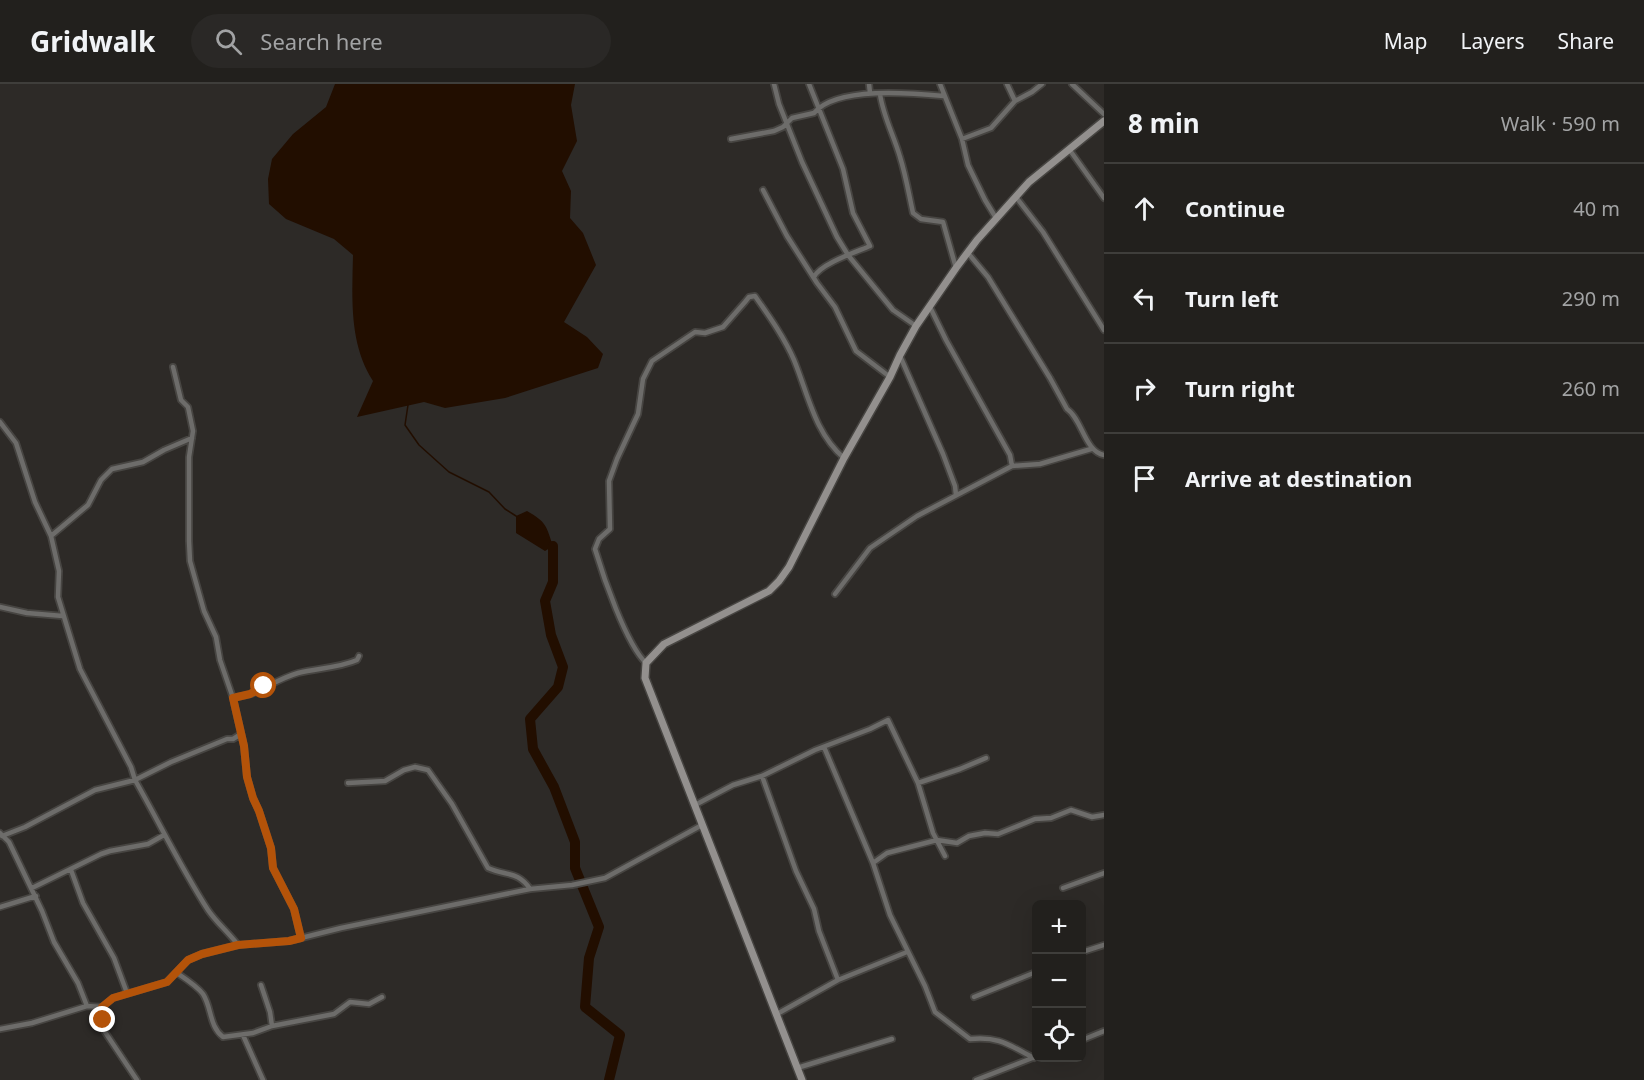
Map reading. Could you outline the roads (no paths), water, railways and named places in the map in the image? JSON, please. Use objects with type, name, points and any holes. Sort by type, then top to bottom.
[{"type":"street","points":[[774,84],[779,104],[802,162],[848,255],[893,310],[916,326]]},
{"type":"street","points":[[809,84],[843,169],[853,213],[870,246],[826,266],[816,272],[814,277]]},
{"type":"street","points":[[869,84],[870,93]]},
{"type":"street","points":[[940,84],[962,139],[968,165],[996,218]]},
{"type":"street","points":[[1007,84],[1015,101]]},
{"type":"street","points":[[962,139],[995,126],[1015,101],[1042,84]]},
{"type":"street","points":[[1072,84],[1104,114]]},
{"type":"street","points":[[731,139],[774,131],[783,127],[792,118],[814,113],[819,106],[870,93],[920,93],[944,96]]},
{"type":"street","points":[[880,94],[882,110],[890,125],[901,159],[912,213],[921,219],[944,222],[956,268]]},
{"type":"street","points":[[802,1080],[645,678],[646,663],[664,644],[769,591],[779,581],[789,567],[844,458],[916,326],[956,268],[996,218],[1029,182],[1104,121]]},
{"type":"street","points":[[1069,149],[1104,198]]},
{"type":"street","points":[[763,190],[787,236],[835,307],[856,351],[890,377]]},
{"type":"street","points":[[1016,197],[1043,231],[1104,330]]},
{"type":"street","points":[[968,253],[988,276],[1067,409],[1089,441],[1091,449],[1097,454],[1104,455]]},
{"type":"street","points":[[646,663],[639,656],[627,633],[595,549],[599,539],[609,529],[609,481],[616,459],[638,414],[643,379],[652,361],[695,332],[705,333],[723,327],[749,297],[755,296],[780,332],[794,359],[808,401],[825,436],[833,449],[844,458]]},
{"type":"street","points":[[930,307],[1010,455],[1012,465]]},
{"type":"street","points":[[900,355],[943,454],[956,495]]},
{"type":"street","points":[[173,367],[182,400],[188,407],[192,420],[189,456],[190,561],[204,611],[216,637],[220,660],[233,698],[247,777],[271,848],[273,868],[294,909],[301,938]]},
{"type":"street","points":[[0,422],[16,443],[35,502],[51,536],[59,571],[58,597],[63,616],[69,626],[80,669],[131,767],[135,780],[183,869],[210,913],[226,928],[238,945]]},
{"type":"street","points":[[51,536],[88,505],[101,480],[112,470],[143,462],[192,438]]},
{"type":"street","points":[[835,594],[870,548],[917,516],[1012,465],[1040,464],[1091,449]]},
{"type":"street","points":[[0,607],[27,613],[63,616]]},
{"type":"street","points":[[233,698],[250,694],[298,673],[325,666],[348,664],[357,660],[359,656]]},
{"type":"street","points":[[695,805],[733,785],[762,776],[815,750],[888,720],[918,783],[937,840],[945,856]]},
{"type":"street","points":[[87,1006],[78,983],[54,942],[36,896],[9,842],[1,834],[25,827],[95,790],[135,780],[171,762],[241,734]]},
{"type":"street","points":[[824,747],[873,864],[882,895],[935,1012],[970,1039],[984,1037],[1000,1040],[1032,1056]]},
{"type":"street","points":[[918,783],[986,758]]},
{"type":"street","points":[[348,783],[385,781],[404,770],[415,767],[428,770],[452,804],[489,868],[524,879],[530,889]]},
{"type":"street","points":[[762,776],[796,872],[814,909],[819,931],[838,980]]},
{"type":"street","points":[[873,864],[887,853],[937,840],[957,843],[969,836],[985,833],[998,834],[1035,819],[1051,818],[1071,810],[1092,817],[1104,815]]},
{"type":"street","points":[[0,1029],[32,1023],[87,1006],[102,1007],[113,998],[167,982],[188,960],[238,945],[289,941],[530,889],[594,882],[702,825]]},
{"type":"street","points":[[32,888],[110,851],[148,844],[164,835]]},
{"type":"street","points":[[71,870],[83,903],[114,958],[127,993]]},
{"type":"street","points":[[1063,888],[1104,873]]},
{"type":"street","points":[[0,907],[36,896]]},
{"type":"street","points":[[1086,951],[1104,945]]},
{"type":"street","points":[[777,1014],[838,980],[907,952]]},
{"type":"street","points":[[177,973],[202,993],[218,1033],[223,1036],[243,1035],[272,1026],[334,1014],[350,1002],[369,1004],[382,997]]},
{"type":"street","points":[[974,997],[1032,974]]},
{"type":"street","points":[[261,985],[272,1026]]},
{"type":"street","points":[[102,1007],[105,1032],[137,1080]]},
{"type":"street","points":[[1086,1038],[1104,1031]]},
{"type":"street","points":[[243,1035],[263,1080]]},
{"type":"street","points":[[797,1068],[892,1039]]},
{"type":"street","points":[[976,1080],[1032,1059]]},
{"type":"waterway","points":[[408,405],[405,425],[419,445],[449,472],[489,492],[505,509],[516,516]]},
{"type":"waterway","points":[[553,546],[553,582],[545,601],[551,635],[563,667],[558,687],[530,719],[533,749],[554,787],[575,842],[575,868],[599,927],[589,958],[585,1007],[620,1035],[609,1080]]}]
